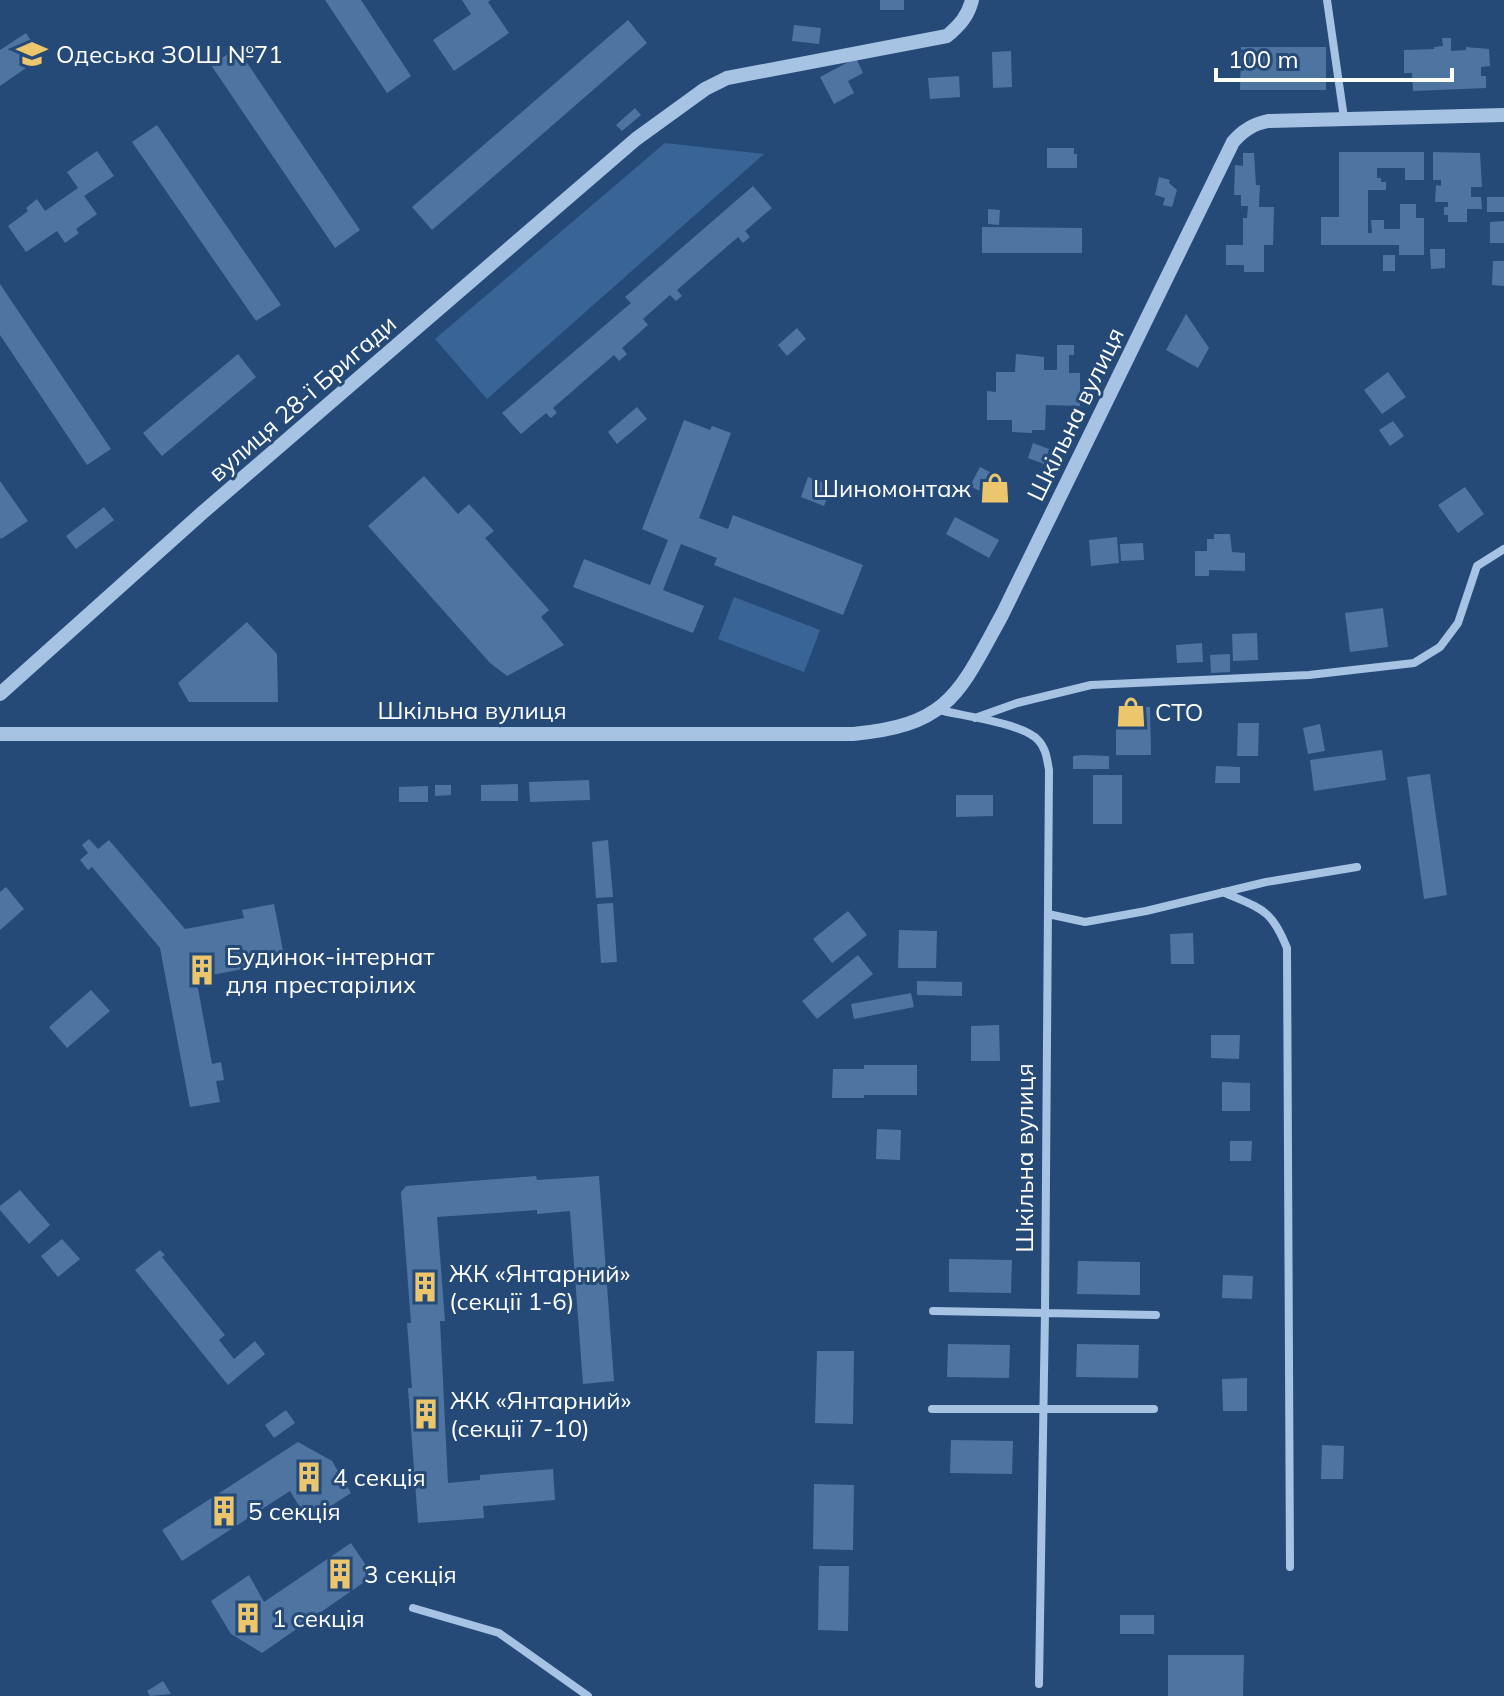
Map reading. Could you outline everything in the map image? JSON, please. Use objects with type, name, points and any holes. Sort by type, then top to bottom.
[{"type":"street","name":"вулиця 28-ї Бригади","points":[[0,694],[202,513],[636,139],[705,89],[727,78],[947,36],[959,26],[972,0]]},
{"type":"street","points":[[1327,0],[1344,118],[1504,115]]},
{"type":"street","name":"Шкільна вулиця","points":[[0,734],[853,734],[885,731],[916,722],[939,710],[975,665],[1226,155],[1241,131],[1268,121],[1344,118]]},
{"type":"street","points":[[974,719],[1017,703],[1091,685],[1309,675],[1414,663],[1440,647],[1458,623],[1477,566],[1504,549]]},
{"type":"street","name":"Шкільна вулиця","points":[[939,710],[1024,731],[1037,739],[1046,752],[1049,770],[1039,1684]]},
{"type":"street","points":[[1048,914],[1085,922],[1357,867]]},
{"type":"street","points":[[1223,892],[1261,909],[1276,922],[1287,948],[1290,1567]]},
{"type":"street","points":[[933,1311],[1156,1315]]},
{"type":"street","points":[[932,1409],[1154,1409]]},
{"type":"street","points":[[413,1608],[499,1633],[588,1696]]},
{"type":"shaded area","points":[[665,143],[764,154],[487,399],[435,339]]},
{"type":"shaded area","points":[[734,597],[820,630],[804,672],[718,639]]},
{"type":"building","points":[[325,0],[361,0],[411,76],[387,93]]},
{"type":"building","points":[[462,0],[491,0],[488,2],[509,33],[454,71],[433,40],[471,14]]},
{"type":"building","points":[[880,0],[904,0],[904,10],[880,10]]},
{"type":"building","points":[[628,20],[647,43],[432,230],[412,207]]},
{"type":"building","points":[[794,25],[821,28],[819,44],[792,41]]},
{"type":"building","points":[[26,33],[42,57],[0,86],[0,50]]},
{"type":"building","points":[[1442,38],[1451,38],[1451,51],[1466,50],[1466,47],[1489,49],[1490,66],[1481,67],[1481,76],[1486,76],[1486,88],[1413,91],[1412,73],[1404,73],[1404,50],[1434,49],[1443,46]]},
{"type":"building","points":[[1241,47],[1326,47],[1326,90],[1240,90]]},
{"type":"building","points":[[237,48],[360,230],[335,248],[211,65]]},
{"type":"building","points":[[1011,51],[1012,87],[993,88],[992,52]]},
{"type":"building","points":[[856,58],[863,73],[848,81],[854,93],[834,104],[820,77]]},
{"type":"building","points":[[959,76],[960,97],[930,99],[928,78]]},
{"type":"building","points":[[635,108],[641,115],[622,131],[616,125]]},
{"type":"building","points":[[157,125],[281,305],[256,321],[132,142]]},
{"type":"building","points":[[1047,148],[1074,148],[1077,168],[1047,168]]},
{"type":"building","points":[[97,151],[114,176],[84,196],[97,214],[76,229],[79,233],[65,243],[57,231],[26,252],[8,226],[28,211],[26,208],[37,199],[45,211],[78,188],[67,172]]},
{"type":"building","points":[[1339,152],[1424,152],[1424,180],[1405,180],[1405,168],[1377,168],[1377,178],[1386,182],[1386,190],[1368,190],[1368,233],[1372,233],[1371,220],[1384,220],[1384,229],[1400,229],[1400,204],[1416,204],[1416,218],[1424,218],[1424,255],[1399,255],[1399,245],[1321,245],[1321,217],[1339,217]]},
{"type":"building","points":[[1433,152],[1480,153],[1482,187],[1471,187],[1471,197],[1481,197],[1482,209],[1467,209],[1467,222],[1448,222],[1444,207],[1448,207],[1448,202],[1435,202],[1436,185],[1441,186],[1441,180],[1433,180]]},
{"type":"building","points":[[1243,153],[1254,153],[1256,185],[1260,185],[1259,207],[1274,207],[1273,245],[1264,245],[1264,272],[1244,272],[1244,265],[1226,265],[1226,245],[1243,245],[1243,218],[1247,218],[1248,206],[1241,206],[1241,195],[1234,195],[1235,165],[1243,166]]},
{"type":"building","points":[[1159,177],[1170,180],[1169,183],[1177,190],[1172,207],[1163,205],[1165,198],[1155,195]]},
{"type":"building","points":[[753,186],[772,208],[745,231],[750,237],[743,243],[738,237],[677,290],[682,296],[676,301],[670,295],[643,319],[648,325],[622,348],[627,354],[619,361],[614,355],[553,408],[557,413],[551,418],[546,413],[521,434],[502,413],[631,303],[625,297]]},
{"type":"building","points":[[1487,197],[1504,197],[1504,212],[1487,212]]},
{"type":"building","points":[[988,209],[1000,210],[999,225],[988,224]]},
{"type":"building","points":[[1504,221],[1504,243],[1490,243],[1490,222]]},
{"type":"building","points":[[982,227],[1082,228],[1082,253],[982,253]]},
{"type":"building","points":[[1430,249],[1445,249],[1445,268],[1431,269]]},
{"type":"building","points":[[1383,255],[1395,255],[1395,271],[1383,271]]},
{"type":"building","points":[[1493,261],[1504,261],[1504,286],[1492,285]]},
{"type":"building","points":[[0,284],[111,449],[87,465],[0,335]]},
{"type":"building","points":[[1186,314],[1209,348],[1198,368],[1166,350]]},
{"type":"building","points":[[797,328],[806,339],[787,356],[778,345]]},
{"type":"building","points":[[1057,345],[1074,345],[1074,355],[1069,355],[1069,373],[1080,373],[1080,406],[1046,405],[1045,430],[1032,430],[1032,433],[1012,432],[1012,420],[987,420],[987,391],[996,392],[996,372],[1015,372],[1016,354],[1044,357],[1044,370],[1057,370]]},
{"type":"building","points":[[238,354],[256,377],[162,456],[143,433]]},
{"type":"building","points":[[1388,372],[1406,397],[1382,414],[1364,390]]},
{"type":"building","points":[[637,407],[647,419],[617,444],[608,432]]},
{"type":"building","points":[[684,420],[710,430],[712,426],[731,433],[699,518],[728,529],[733,515],[863,565],[843,615],[714,565],[717,558],[681,544],[663,590],[704,606],[693,633],[573,587],[584,559],[650,585],[668,540],[642,529]]},
{"type":"building","points":[[1393,421],[1404,436],[1390,446],[1379,430]]},
{"type":"building","points":[[1033,443],[1049,449],[1044,464],[1028,458]]},
{"type":"building","points":[[980,467],[1000,477],[990,496],[970,486]]},
{"type":"building","points":[[424,476],[458,514],[469,504],[494,531],[485,538],[549,610],[541,617],[564,645],[507,676],[490,663],[368,526]]},
{"type":"building","points":[[808,477],[824,483],[821,492],[828,495],[824,506],[801,497]]},
{"type":"building","points":[[0,481],[28,521],[1,539],[0,537]]},
{"type":"building","points":[[1465,487],[1484,514],[1458,533],[1438,505]]},
{"type":"building","points":[[104,507],[114,520],[76,549],[66,536]]},
{"type":"building","points":[[955,517],[999,540],[989,558],[946,534]]},
{"type":"building","points":[[1214,534],[1230,534],[1232,552],[1245,553],[1245,571],[1209,570],[1209,576],[1195,576],[1195,551],[1207,551],[1207,539],[1214,539]]},
{"type":"building","points":[[1117,537],[1119,563],[1091,566],[1089,540]]},
{"type":"building","points":[[1143,543],[1144,560],[1121,561],[1120,544]]},
{"type":"building","points":[[1383,608],[1388,647],[1350,652],[1345,613]]},
{"type":"building","points":[[247,622],[277,654],[278,702],[189,702],[178,683]]},
{"type":"building","points":[[1257,633],[1258,660],[1233,661],[1232,634]]},
{"type":"building","points":[[1202,643],[1203,662],[1177,663],[1176,645]]},
{"type":"building","points":[[1230,654],[1230,672],[1211,673],[1210,655]]},
{"type":"building","points":[[1116,707],[1150,707],[1151,755],[1116,755]]},
{"type":"building","points":[[1238,723],[1259,723],[1258,756],[1237,756]]},
{"type":"building","points":[[1320,724],[1325,751],[1308,754],[1303,728]]},
{"type":"building","points":[[1382,750],[1386,780],[1314,791],[1310,760]]},
{"type":"building","points":[[1073,756],[1109,756],[1109,769],[1073,769]]},
{"type":"building","points":[[1216,766],[1240,767],[1240,783],[1215,783]]},
{"type":"building","points":[[1430,774],[1447,895],[1424,899],[1407,777]]},
{"type":"building","points":[[1093,775],[1122,775],[1122,824],[1093,824]]},
{"type":"building","points":[[589,780],[590,800],[530,802],[529,782]]},
{"type":"building","points":[[518,784],[518,801],[481,801],[481,785]]},
{"type":"building","points":[[435,785],[451,785],[451,795],[435,796]]},
{"type":"building","points":[[428,786],[428,802],[399,802],[399,787]]},
{"type":"building","points":[[956,795],[993,795],[993,816],[956,817]]},
{"type":"building","name":"Будинок-інтернат для престарілих","points":[[89,839],[98,849],[109,840],[185,929],[244,918],[242,910],[274,904],[285,961],[196,978],[212,1064],[221,1062],[224,1080],[216,1081],[220,1102],[190,1107],[160,948],[92,867],[88,870],[80,860],[88,853],[82,845]]},
{"type":"building","points":[[608,840],[613,897],[596,898],[592,842]]},
{"type":"building","points":[[6,887],[24,909],[0,930],[0,892]]},
{"type":"building","points":[[613,903],[617,962],[601,963],[597,904]]},
{"type":"building","points":[[848,911],[867,935],[832,963],[813,939]]},
{"type":"building","points":[[899,930],[937,931],[936,968],[898,968]]},
{"type":"building","points":[[1193,933],[1194,964],[1171,964],[1170,934]]},
{"type":"building","points":[[858,955],[873,974],[817,1019],[802,1001]]},
{"type":"building","points":[[917,981],[962,982],[962,996],[917,995]]},
{"type":"building","points":[[91,990],[110,1011],[67,1048],[49,1027]]},
{"type":"building","points":[[911,993],[914,1007],[854,1019],[851,1004]]},
{"type":"building","points":[[999,1025],[1000,1061],[971,1061],[971,1026]]},
{"type":"building","points":[[1211,1035],[1240,1035],[1239,1059],[1211,1058]]},
{"type":"building","points":[[864,1065],[917,1065],[917,1095],[832,1098],[833,1069],[864,1069]]},
{"type":"building","points":[[1222,1082],[1250,1083],[1250,1111],[1222,1111]]},
{"type":"building","points":[[877,1129],[901,1130],[900,1160],[876,1159]]},
{"type":"building","points":[[1230,1141],[1252,1141],[1251,1161],[1230,1161]]},
{"type":"building","name":"ЖК «Янтарний» (секції 1-6)","points":[[536,1176],[537,1180],[599,1176],[614,1381],[583,1384],[570,1211],[537,1214],[537,1210],[437,1217],[445,1321],[440,1321],[448,1483],[480,1480],[480,1475],[553,1469],[555,1500],[483,1506],[484,1518],[418,1523],[408,1388],[412,1388],[407,1323],[411,1323],[401,1192],[406,1186]]},
{"type":"building","points":[[20,1190],[50,1225],[29,1244],[0,1210],[0,1206]]},
{"type":"building","points":[[62,1239],[80,1259],[58,1277],[41,1256]]},
{"type":"building","points":[[160,1250],[165,1255],[162,1257],[225,1335],[219,1340],[234,1359],[255,1341],[265,1354],[228,1385],[135,1270]]},
{"type":"building","points":[[949,1259],[1012,1260],[1011,1293],[949,1292]]},
{"type":"building","points":[[1078,1261],[1140,1262],[1140,1295],[1077,1294]]},
{"type":"building","points":[[1223,1275],[1253,1276],[1252,1299],[1222,1298]]},
{"type":"building","points":[[948,1344],[1010,1345],[1009,1378],[947,1377]]},
{"type":"building","points":[[1077,1344],[1139,1345],[1138,1378],[1076,1377]]},
{"type":"building","points":[[817,1351],[854,1351],[853,1424],[815,1423]]},
{"type":"building","points":[[1247,1378],[1247,1411],[1223,1411],[1222,1379]]},
{"type":"building","points":[[286,1410],[295,1423],[274,1438],[265,1425]]},
{"type":"building","points":[[951,1440],[1013,1441],[1012,1474],[950,1473]]},
{"type":"building","points":[[298,1442],[332,1461],[351,1493],[308,1521],[290,1491],[182,1561],[162,1530]]},
{"type":"building","points":[[1322,1445],[1344,1446],[1343,1479],[1321,1479]]},
{"type":"building","points":[[814,1484],[854,1485],[853,1550],[813,1549]]},
{"type":"building","points":[[351,1543],[373,1576],[262,1653],[231,1634],[211,1601],[249,1575],[264,1602]]},
{"type":"building","points":[[819,1566],[849,1566],[848,1631],[818,1630]]},
{"type":"building","points":[[1120,1615],[1154,1615],[1154,1634],[1120,1634]]},
{"type":"building","points":[[1168,1655],[1244,1655],[1243,1696],[1168,1696]]},
{"type":"building","points":[[163,1681],[171,1694],[150,1696],[147,1691]]},
{"type":"place","name":"Одеська ЗОШ №71","points":[[32,54]]},
{"type":"place","name":"Шиномонтаж","points":[[995,488]]},
{"type":"place","name":"СТО","points":[[1131,712]]},
{"type":"place","name":"Будинок-інтернат для престарілих","points":[[202,970]]},
{"type":"place","name":"ЖК «Янтарний» (секції 1-6)","points":[[425,1287]]},
{"type":"place","name":"ЖК «Янтарний» (секції 7-10)","points":[[426,1414]]},
{"type":"place","name":"4 секція","points":[[309,1477]]},
{"type":"place","name":"5 секція","points":[[224,1511]]},
{"type":"place","name":"3 секція","points":[[340,1574]]},
{"type":"place","name":"1 секція","points":[[248,1618]]}]
